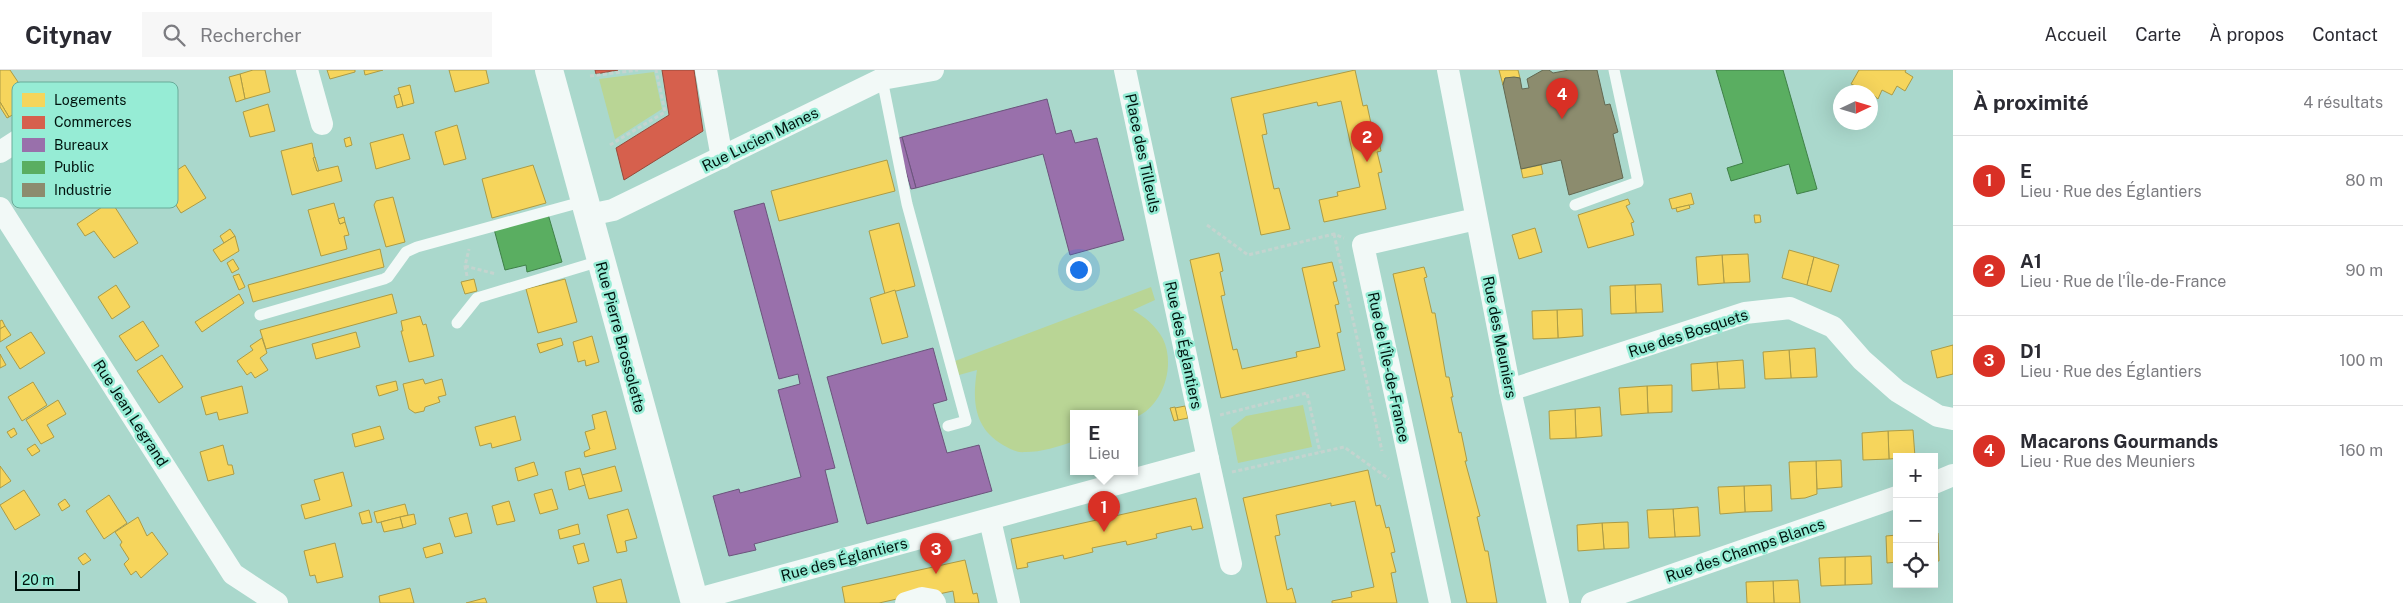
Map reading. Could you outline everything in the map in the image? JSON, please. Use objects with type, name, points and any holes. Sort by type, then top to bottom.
[{"type":"street","points":[[307,70],[322,124]]},
{"type":"street","points":[[706,70],[722,158]]},
{"type":"street","name":"Rue Lucien Manes","points":[[587,208],[613,210],[882,79],[933,70]]},
{"type":"street","name":"Place des Tilleuls","points":[[1125,70],[1161,237]]},
{"type":"street","name":"Rue des Meuniers","points":[[1448,70],[1510,390],[1558,603]]},
{"type":"street","name":"Rue Pierre Brossolette","points":[[554,73],[600,261],[694,602]]},
{"type":"street","points":[[0,152],[12,144]]},
{"type":"street","name":"Rue Jean Legrand","points":[[0,208],[233,574],[277,603]]},
{"type":"street","points":[[1363,245],[1476,219]]},
{"type":"street","name":"Rue des Églantiers","points":[[694,602],[990,520],[1210,468],[1161,237]]},
{"type":"street","name":"Rue de l'Île-de-France","points":[[1363,245],[1440,603]]},
{"type":"street","name":"Rue des Bosquets","points":[[1510,390],[1744,313],[1790,308],[1833,327],[1862,360],[1897,391],[1938,416],[1953,420]]},
{"type":"street","points":[[1210,468],[1231,564]]},
{"type":"street","points":[[1938,482],[1953,475]]},
{"type":"street","name":"Rue des Champs Blancs","points":[[1592,603],[1894,498]]},
{"type":"street","points":[[990,520],[1009,603]]},
{"type":"street","points":[[906,603],[922,598],[933,600],[935,603]]},
{"type":"lane","points":[[1575,204],[1638,182],[1614,70]]},
{"type":"lane","points":[[882,79],[907,204],[966,421],[948,426]]},
{"type":"lane","points":[[260,314],[384,279],[388,277],[406,252],[417,247],[474,231],[587,208]]},
{"type":"lane","points":[[457,323],[477,298],[600,261]]},
{"type":"path","points":[[590,76],[638,70]]},
{"type":"path","points":[[610,145],[665,112],[656,70]]},
{"type":"path","points":[[1207,225],[1248,255],[1334,234],[1363,245]]},
{"type":"path","points":[[467,276],[466,266],[474,231]]},
{"type":"path","points":[[1334,234],[1384,460]]},
{"type":"path","points":[[466,266],[494,274],[501,273]]},
{"type":"path","points":[[1200,420],[1307,393],[1320,452]]},
{"type":"path","points":[[1210,468],[1344,447],[1389,479]]},
{"type":"path","points":[[1387,469],[1391,488]]},
{"type":"green space","points":[[654,72],[662,109],[615,139],[599,79]]},
{"type":"green space","points":[[1151,287],[1155,300],[1133,310],[1150,322],[1160,334],[1167,350],[1168,361],[1167,373],[1159,395],[1153,405],[1144,413],[1138,416],[1138,410],[1070,410],[1070,442],[1038,451],[1022,452],[1003,445],[986,430],[977,413],[975,403],[977,370],[959,375],[955,361]]},
{"type":"green space","points":[[1303,405],[1312,447],[1238,463],[1231,428],[1246,416]]},
{"type":"building: Logements","points":[[0,70],[10,70],[18,82],[12,82],[12,115],[9,117],[0,102]]},
{"type":"building: Logements","points":[[253,70],[265,70],[270,92],[245,99],[240,74]]},
{"type":"building: Logements","points":[[327,70],[355,70],[355,72],[330,79]]},
{"type":"building: Logements","points":[[364,70],[383,70],[365,75]]},
{"type":"building: Logements","points":[[449,70],[486,70],[489,83],[455,92]]},
{"type":"building: Logements","points":[[1355,70],[1363,106],[1367,105],[1372,128],[1376,127],[1381,151],[1377,152],[1382,172],[1378,173],[1386,209],[1324,222],[1319,200],[1338,196],[1337,192],[1360,187],[1341,101],[1318,106],[1317,102],[1263,114],[1267,134],[1262,135],[1274,189],[1279,188],[1290,229],[1261,235],[1231,98]]},
{"type":"building: Logements","points":[[1499,70],[1518,70],[1520,78],[1505,78],[1503,85]]},
{"type":"building: Logements","points":[[1859,70],[1906,70],[1905,72],[1913,77],[1905,91],[1897,86],[1892,95],[1882,90],[1878,99],[1878,85],[1851,84]]},
{"type":"building: Logements","points":[[240,74],[245,99],[236,102],[229,77]]},
{"type":"building: Logements","points":[[410,85],[414,103],[403,106],[398,88]]},
{"type":"building: Logements","points":[[400,94],[403,106],[397,108],[394,96]]},
{"type":"building: Logements","points":[[0,102],[9,117],[7,118],[0,107]]},
{"type":"building: Logements","points":[[268,104],[275,131],[250,137],[243,112]]},
{"type":"building: Logements","points":[[457,125],[466,159],[444,165],[435,132]]},
{"type":"building: Logements","points":[[403,134],[410,159],[376,169],[370,143]]},
{"type":"building: Logements","points":[[350,137],[352,145],[346,147],[344,139]]},
{"type":"building: Logements","points":[[312,143],[317,171],[338,166],[342,181],[292,195],[281,151]]},
{"type":"building: Logements","points":[[315,157],[319,171],[317,171],[313,158]]},
{"type":"building: Logements","points":[[887,160],[895,191],[779,221],[771,191]]},
{"type":"building: Logements","points":[[185,165],[206,198],[181,213],[178,208],[178,169]]},
{"type":"building: Logements","points":[[533,165],[546,203],[492,218],[482,179]]},
{"type":"building: Logements","points":[[1541,165],[1543,174],[1523,178],[1521,169]]},
{"type":"building: Logements","points":[[1691,193],[1694,204],[1672,209],[1669,199]]},
{"type":"building: Logements","points":[[393,197],[405,242],[386,247],[374,205],[376,201]]},
{"type":"building: Logements","points":[[1628,199],[1630,204],[1626,206],[1634,222],[1631,223],[1634,235],[1588,248],[1578,215]]},
{"type":"building: Logements","points":[[334,203],[340,224],[345,222],[349,235],[344,236],[347,249],[321,256],[308,210]]},
{"type":"building: Logements","points":[[1689,205],[1690,208],[1677,212],[1676,208]]},
{"type":"building: Logements","points":[[101,208],[116,208],[138,243],[114,258],[94,231],[85,236],[77,224]]},
{"type":"building: Logements","points":[[1754,215],[1760,215],[1761,222],[1755,223]]},
{"type":"building: Logements","points":[[344,217],[345,222],[340,224],[338,219]]},
{"type":"building: Logements","points":[[899,223],[915,286],[885,294],[869,231]]},
{"type":"building: Logements","points":[[1535,228],[1542,252],[1519,259],[1512,235]]},
{"type":"building: Logements","points":[[230,229],[235,236],[224,243],[220,236]]},
{"type":"building: Logements","points":[[235,236],[239,251],[221,262],[213,250]]},
{"type":"building: Logements","points":[[380,249],[384,267],[253,302],[248,285]]},
{"type":"building: Logements","points":[[1789,250],[1814,257],[1807,285],[1782,278]]},
{"type":"building: Logements","points":[[1219,253],[1223,271],[1220,272],[1225,295],[1221,296],[1233,350],[1237,349],[1242,369],[1297,357],[1296,352],[1320,347],[1302,268],[1332,262],[1337,281],[1333,282],[1339,304],[1335,305],[1341,332],[1337,333],[1345,370],[1221,398],[1190,260]]},
{"type":"building: Logements","points":[[1748,254],[1750,282],[1724,283],[1722,255]]},
{"type":"building: Logements","points":[[1722,255],[1724,283],[1698,285],[1696,257]]},
{"type":"building: Logements","points":[[1814,257],[1839,265],[1831,292],[1807,285]]},
{"type":"building: Logements","points":[[233,259],[239,269],[232,273],[227,263]]},
{"type":"building: Logements","points":[[1424,267],[1427,277],[1424,278],[1432,313],[1435,313],[1446,377],[1449,377],[1453,397],[1451,397],[1459,433],[1461,432],[1467,461],[1465,461],[1480,516],[1477,517],[1485,551],[1488,551],[1497,603],[1467,603],[1393,274]]},
{"type":"building: Logements","points":[[239,274],[245,287],[239,290],[233,276]]},
{"type":"building: Logements","points":[[474,279],[477,291],[465,294],[461,282]]},
{"type":"building: Logements","points":[[565,279],[577,322],[538,333],[526,289]]},
{"type":"building: Logements","points":[[1661,284],[1663,312],[1636,313],[1635,285]]},
{"type":"building: Logements","points":[[116,285],[130,307],[112,319],[98,297]]},
{"type":"building: Logements","points":[[1635,285],[1636,313],[1611,314],[1610,286]]},
{"type":"building: Logements","points":[[895,290],[908,337],[882,344],[870,298]]},
{"type":"building: Logements","points":[[239,294],[244,303],[202,332],[195,322]]},
{"type":"building: Logements","points":[[392,294],[397,313],[266,349],[260,330]]},
{"type":"building: Logements","points":[[1582,309],[1583,336],[1558,338],[1557,310]]},
{"type":"building: Logements","points":[[1557,310],[1558,338],[1533,339],[1532,311]]},
{"type":"building: Logements","points":[[420,316],[423,325],[426,324],[434,356],[409,362],[401,331],[403,331],[401,321]]},
{"type":"building: Logements","points":[[2,320],[5,326],[0,329],[0,321]]},
{"type":"building: Logements","points":[[143,321],[159,346],[136,361],[119,336]]},
{"type":"building: Logements","points":[[5,326],[11,335],[0,342],[0,329]]},
{"type":"building: Logements","points":[[31,332],[45,353],[20,369],[6,347]]},
{"type":"building: Logements","points":[[356,332],[360,347],[316,359],[312,344]]},
{"type":"building: Logements","points":[[592,336],[599,362],[586,366],[585,360],[578,362],[573,342]]},
{"type":"building: Logements","points":[[262,338],[267,353],[260,358],[268,370],[255,378],[251,372],[247,375],[237,361],[253,350],[250,346]]},
{"type":"building: Logements","points":[[561,338],[563,345],[540,353],[537,344]]},
{"type":"building: Logements","points":[[1953,345],[1953,374],[1937,378],[1931,351]]},
{"type":"building: Logements","points":[[1815,348],[1817,377],[1791,378],[1789,350]]},
{"type":"building: Logements","points":[[1789,350],[1791,378],[1765,379],[1763,352]]},
{"type":"building: Logements","points":[[0,354],[6,365],[0,368]]},
{"type":"building: Logements","points":[[162,355],[183,387],[159,403],[137,371]]},
{"type":"building: Logements","points":[[1743,360],[1745,388],[1719,389],[1717,362]]},
{"type":"building: Logements","points":[[1717,362],[1719,389],[1692,391],[1691,364]]},
{"type":"building: Logements","points":[[423,379],[425,384],[442,379],[446,395],[438,397],[440,402],[425,407],[424,411],[415,413],[409,409],[403,384]]},
{"type":"building: Logements","points":[[396,381],[398,390],[379,396],[376,386]]},
{"type":"building: Logements","points":[[33,382],[47,405],[22,421],[8,397]]},
{"type":"building: Logements","points":[[1672,385],[1672,412],[1648,413],[1647,386]]},
{"type":"building: Logements","points":[[242,386],[248,413],[219,420],[217,412],[206,415],[201,397]]},
{"type":"building: Logements","points":[[1647,386],[1648,413],[1621,415],[1619,388]]},
{"type":"building: Logements","points":[[58,400],[66,414],[47,425],[54,437],[41,444],[26,420]]},
{"type":"building: Logements","points":[[1185,406],[1188,418],[1178,420],[1175,408]]},
{"type":"building: Logements","points":[[1175,407],[1178,420],[1174,421],[1170,408]]},
{"type":"building: Logements","points":[[1600,407],[1602,436],[1576,438],[1575,409]]},
{"type":"building: Logements","points":[[1575,409],[1576,438],[1550,439],[1549,411]]},
{"type":"building: Logements","points":[[606,411],[616,449],[585,457],[584,452],[590,449],[585,432],[595,429],[592,415]]},
{"type":"building: Logements","points":[[515,416],[521,440],[492,448],[491,443],[480,446],[475,427]]},
{"type":"building: Logements","points":[[380,426],[384,439],[355,447],[352,434]]},
{"type":"building: Logements","points":[[14,428],[17,434],[11,438],[7,432]]},
{"type":"building: Logements","points":[[1913,430],[1915,453],[1893,453],[1893,459],[1889,459],[1888,431]]},
{"type":"building: Logements","points":[[1888,431],[1889,459],[1863,460],[1862,433]]},
{"type":"building: Logements","points":[[35,444],[40,451],[32,456],[27,449]]},
{"type":"building: Logements","points":[[223,445],[228,465],[232,465],[234,474],[208,481],[200,452]]},
{"type":"building: Logements","points":[[1841,460],[1842,487],[1817,489],[1816,461]]},
{"type":"building: Logements","points":[[1816,461],[1817,494],[1805,498],[1791,499],[1789,462]]},
{"type":"building: Logements","points":[[534,462],[538,475],[518,481],[515,468]]},
{"type":"building: Logements","points":[[0,466],[11,481],[0,488]]},
{"type":"building: Logements","points":[[615,466],[622,491],[589,499],[582,475]]},
{"type":"building: Logements","points":[[580,468],[585,485],[569,490],[565,472]]},
{"type":"building: Logements","points":[[1368,470],[1376,506],[1380,505],[1386,528],[1389,527],[1395,552],[1391,553],[1396,572],[1391,573],[1397,603],[1332,603],[1332,601],[1352,597],[1351,592],[1374,587],[1355,501],[1331,506],[1331,503],[1276,515],[1280,535],[1275,536],[1287,590],[1292,588],[1296,603],[1267,603],[1243,498]]},
{"type":"building: Logements","points":[[343,472],[352,506],[305,519],[301,505],[320,500],[314,480]]},
{"type":"building: Logements","points":[[1771,485],[1772,511],[1745,512],[1744,486]]},
{"type":"building: Logements","points":[[1744,486],[1745,512],[1720,514],[1718,487]]},
{"type":"building: Logements","points":[[552,489],[558,509],[540,514],[534,494]]},
{"type":"building: Logements","points":[[24,490],[40,515],[15,530],[0,505]]},
{"type":"building: Logements","points":[[109,495],[127,523],[104,539],[86,511]]},
{"type":"building: Logements","points":[[1196,498],[1203,528],[1192,530],[1191,526],[1156,534],[1157,538],[1127,545],[1126,541],[1092,548],[1093,552],[1064,559],[1063,555],[1027,563],[1028,567],[1017,569],[1011,539]]},
{"type":"building: Logements","points":[[65,499],[70,506],[62,511],[58,504]]},
{"type":"building: Logements","points":[[509,501],[515,521],[497,525],[492,506]]},
{"type":"building: Logements","points":[[405,504],[408,515],[377,523],[374,512]]},
{"type":"building: Logements","points":[[1698,507],[1700,536],[1675,537],[1673,509]]},
{"type":"building: Logements","points":[[628,509],[637,538],[625,541],[627,551],[617,553],[607,515]]},
{"type":"building: Logements","points":[[1673,509],[1675,537],[1649,538],[1647,510]]},
{"type":"building: Logements","points":[[369,510],[372,522],[362,524],[359,513]]},
{"type":"building: Logements","points":[[467,513],[472,533],[455,537],[449,518]]},
{"type":"building: Logements","points":[[414,514],[416,524],[403,528],[400,517]]},
{"type":"building: Logements","points":[[138,517],[147,536],[152,532],[168,554],[141,578],[136,571],[131,575],[124,564],[129,559],[120,545],[122,542],[115,532]]},
{"type":"building: Logements","points":[[400,517],[403,528],[384,532],[381,522]]},
{"type":"building: Logements","points":[[1628,522],[1629,548],[1604,549],[1602,523]]},
{"type":"building: Logements","points":[[1602,523],[1604,549],[1578,551],[1577,525]]},
{"type":"building: Logements","points":[[578,524],[580,534],[560,539],[558,530]]},
{"type":"building: Logements","points":[[1893,535],[1893,562],[1887,563],[1886,536]]},
{"type":"building: Logements","points":[[335,543],[343,577],[317,583],[315,575],[310,576],[304,551]]},
{"type":"building: Logements","points":[[440,543],[443,553],[426,558],[423,548]]},
{"type":"building: Logements","points":[[584,543],[589,561],[578,564],[573,546]]},
{"type":"building: Logements","points":[[85,553],[91,560],[83,565],[78,558]]},
{"type":"building: Logements","points":[[1871,556],[1872,584],[1845,585],[1845,557]]},
{"type":"building: Logements","points":[[1845,557],[1845,585],[1821,586],[1819,558]]},
{"type":"building: Logements","points":[[965,560],[973,594],[977,593],[979,603],[955,603],[953,591],[929,596],[928,592],[879,603],[845,603],[842,587]]},
{"type":"building: Logements","points":[[621,579],[627,603],[597,603],[593,587]]},
{"type":"building: Logements","points":[[1798,580],[1800,603],[1774,603],[1773,581]]},
{"type":"building: Logements","points":[[1773,581],[1774,603],[1747,603],[1746,582]]},
{"type":"building: Logements","points":[[410,588],[414,603],[380,603],[379,596]]},
{"type":"building: Logements","points":[[485,598],[487,603],[466,603]]},
{"type":"building: Commerces","points":[[595,70],[618,70],[596,74]]},
{"type":"building: Commerces","points":[[662,70],[694,70],[703,131],[624,180],[616,148],[669,115]]},
{"type":"building: Bureaux","points":[[1047,99],[1056,134],[1071,130],[1075,143],[1097,138],[1124,240],[1070,255],[1043,154],[916,188],[902,137]]},
{"type":"building: Bureaux","points":[[902,137],[916,188],[911,189],[897,139]]},
{"type":"building: Bureaux","points":[[764,203],[835,468],[825,470],[838,522],[754,544],[756,550],[729,556],[713,496],[739,489],[740,493],[801,477],[778,390],[800,384],[798,374],[779,379],[734,211]]},
{"type":"building: Bureaux","points":[[933,348],[947,400],[933,404],[947,453],[979,445],[992,491],[867,524],[827,377]]},
{"type":"building: Public","points":[[1716,70],[1783,70],[1817,189],[1797,194],[1789,164],[1731,181],[1727,168],[1743,163]]},
{"type":"building: Public","points":[[548,214],[562,262],[527,272],[526,265],[505,270],[494,229]]},
{"type":"building: Industrie","points":[[1543,70],[1549,70],[1553,73],[1569,70],[1597,70],[1605,105],[1610,104],[1618,132],[1613,134],[1623,178],[1569,195],[1561,160],[1521,169],[1503,85],[1505,78],[1514,77],[1520,78],[1522,89],[1529,88],[1527,79]]},
{"type":"place","name":"Macarons Gourmands","points":[[1562,119]]},
{"type":"place","name":"A1","points":[[1367,162]]},
{"type":"place","name":"E","points":[[1104,532]]},
{"type":"place","name":"D1","points":[[936,574]]}]
